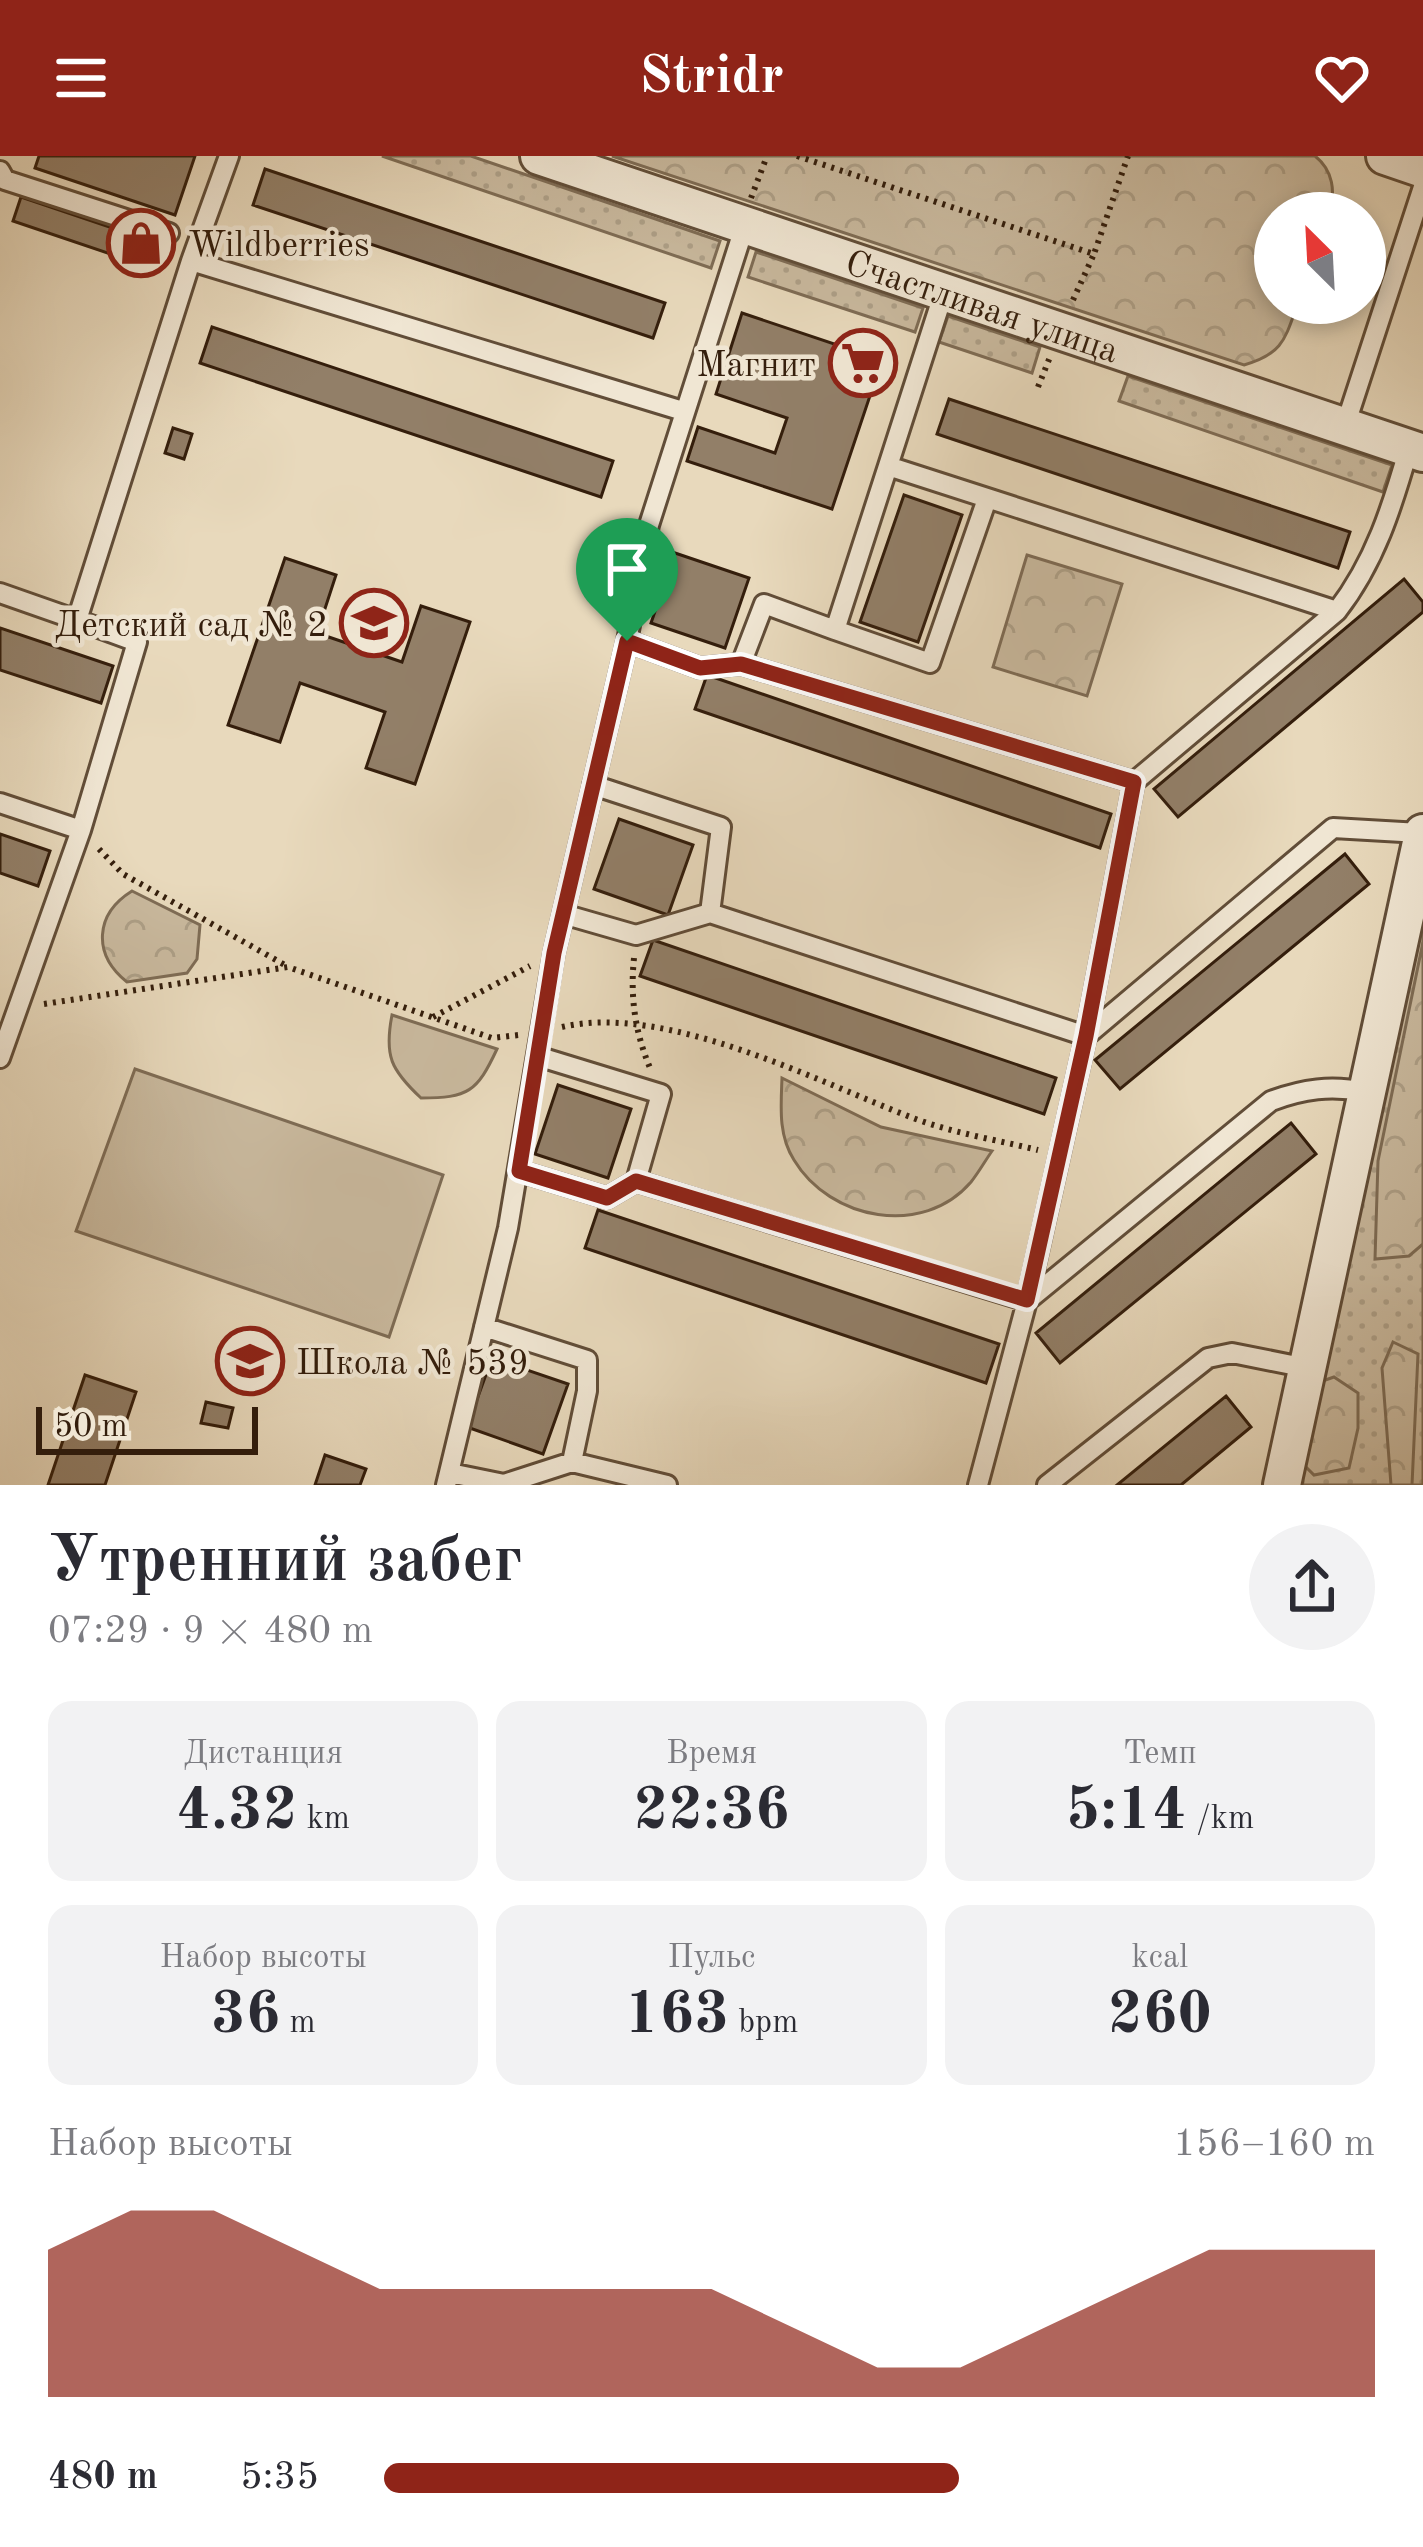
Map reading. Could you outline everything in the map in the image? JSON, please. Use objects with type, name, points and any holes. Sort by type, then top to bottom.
[{"type":"street","name":"Счастливая улица","points":[[539,156],[1416,451]]},
{"type":"street","points":[[1385,156],[1423,169]]},
{"type":"street","points":[[1282,1485],[1422,830]]},
{"type":"lane","points":[[76,620],[229,156]]},
{"type":"lane","points":[[0,172],[5,180],[169,232]]},
{"type":"lane","points":[[1345,426],[1423,187]]},
{"type":"lane","points":[[667,1485],[572,1462],[504,1484],[448,1479],[519,1171],[554,953],[627,641],[649,525],[745,225]]},
{"type":"lane","points":[[191,261],[683,411]]},
{"type":"lane","points":[[835,630],[944,292]]},
{"type":"lane","points":[[978,1485],[1027,1300],[1086,1036],[1134,782],[1337,611],[1364,576],[1416,451]]},
{"type":"lane","points":[[888,466],[1337,611]]},
{"type":"lane","points":[[741,664],[764,604],[930,663],[987,499]]},
{"type":"lane","points":[[0,593],[137,642],[81,830],[8,1006],[0,1058]]},
{"type":"lane","points":[[627,641],[700,668],[741,664],[1134,782]]},
{"type":"lane","points":[[593,785],[721,827],[710,913]]},
{"type":"lane","points":[[0,803],[81,830]]},
{"type":"lane","points":[[1086,1036],[1333,827],[1422,830]]},
{"type":"lane","points":[[563,914],[636,935],[710,913],[1086,1036]]},
{"type":"lane","points":[[519,1171],[607,1198],[636,1181],[661,1094],[537,1056]]},
{"type":"lane","points":[[1027,1300],[1270,1101],[1303,1089],[1365,1092]]},
{"type":"lane","points":[[636,1181],[1027,1300]]},
{"type":"lane","points":[[484,1327],[587,1360],[587,1391],[572,1462]]},
{"type":"lane","points":[[1047,1485],[1208,1358],[1232,1353],[1307,1368]]},
{"type":"path","points":[[745,225],[767,156]]},
{"type":"path","points":[[796,156],[1094,254],[1128,156]]},
{"type":"path","points":[[81,830],[123,874],[288,967]]},
{"type":"path","points":[[636,935],[631,986],[635,1026],[661,1094]]},
{"type":"path","points":[[433,1018],[554,953]]},
{"type":"green space","points":[[382,156],[471,156],[720,241],[711,268]]},
{"type":"green space","points":[[612,156],[1315,156],[1329,175],[1332,192],[1254,192],[1254,324],[1291,324],[1275,350],[1244,365]]},
{"type":"green space","points":[[756,252],[923,308],[915,332],[748,277]]},
{"type":"green space","points":[[948,316],[1040,347],[1032,373],[939,342]]},
{"type":"green space","points":[[1128,376],[1392,465],[1383,492],[1119,401]]},
{"type":"green space","points":[[1027,555],[1122,584],[1087,696],[993,667]]},
{"type":"green space","points":[[132,891],[200,925],[197,959],[187,973],[127,982],[116,971],[103,947],[105,923]]},
{"type":"green space","points":[[1423,920],[1423,1485],[1301,1485],[1321,1377]]},
{"type":"green space","points":[[1423,942],[1423,1244],[1409,1256],[1375,1259],[1378,1161]]},
{"type":"green space","points":[[392,1015],[497,1049],[469,1090],[421,1098],[392,1061]]},
{"type":"green space","points":[[135,1069],[443,1175],[389,1337],[76,1231]]},
{"type":"green space","points":[[782,1078],[881,1127],[992,1151],[971,1182],[951,1200],[928,1211],[878,1214],[853,1208],[830,1197],[794,1160],[783,1130]]},
{"type":"green space","points":[[1393,1342],[1418,1354],[1412,1485],[1391,1485],[1382,1368]]},
{"type":"green space","points":[[1334,1377],[1358,1393],[1358,1428],[1349,1468],[1314,1475],[1291,1452],[1311,1385]]},
{"type":"building","points":[[39,156],[195,156],[175,215],[35,168]]},
{"type":"building","points":[[265,169],[665,303],[653,338],[253,205]]},
{"type":"building","points":[[21,197],[160,244],[152,268],[13,221]]},
{"type":"building","points":[[742,313],[882,360],[832,509],[687,461],[698,427],[775,453],[787,418],[716,394]]},
{"type":"building","points":[[212,327],[613,461],[601,497],[200,363]]},
{"type":"building","points":[[949,399],[1350,532],[1338,568],[937,434]]},
{"type":"building","points":[[173,428],[192,434],[184,459],[165,453]]},
{"type":"building","points":[[904,495],[962,515],[918,642],[860,622]]},
{"type":"building","points":[[675,553],[749,578],[725,648],[651,623]]},
{"type":"building","points":[[285,558],[336,575],[317,633],[402,662],[421,606],[470,622],[415,784],[366,768],[385,712],[300,683],[280,742],[228,725]]},
{"type":"building","points":[[1404,579],[1423,602],[1423,612],[1178,817],[1154,789]]},
{"type":"building","points":[[0,628],[113,666],[101,703],[0,670]]},
{"type":"building","points":[[707,675],[1111,814],[1100,848],[695,709]]},
{"type":"building","points":[[619,819],[693,845],[668,915],[594,889]]},
{"type":"building","points":[[0,834],[50,851],[38,886],[0,873]]},
{"type":"building","points":[[1345,854],[1369,884],[1120,1089],[1095,1060]]},
{"type":"building","points":[[653,940],[1056,1078],[1044,1114],[640,976]]},
{"type":"building","points":[[558,1085],[631,1109],[608,1178],[535,1154]]},
{"type":"building","points":[[1291,1123],[1316,1154],[1060,1363],[1036,1333]]},
{"type":"building","points":[[598,1210],[999,1344],[986,1383],[585,1248]]},
{"type":"building","points":[[492,1358],[568,1384],[543,1454],[467,1427]]},
{"type":"building","points":[[85,1375],[136,1392],[105,1485],[48,1485]]},
{"type":"building","points":[[1226,1396],[1251,1427],[1181,1485],[1117,1485]]},
{"type":"building","points":[[206,1402],[233,1408],[228,1428],[201,1423]]},
{"type":"building","points":[[325,1455],[366,1469],[360,1485],[315,1485]]},
{"type":"place","name":"Wildberries","points":[[141,243]]},
{"type":"place","name":"Магнит","points":[[863,363]]},
{"type":"place","name":"Детский сад № 2","points":[[374,623]]},
{"type":"place","name":"Школа № 539","points":[[250,1361]]},
{"type":"route","points":[[627,641],[700,668],[741,664],[1134,782],[1086,1036],[1027,1300],[636,1181],[607,1198],[519,1171],[554,953],[627,641]]}]
